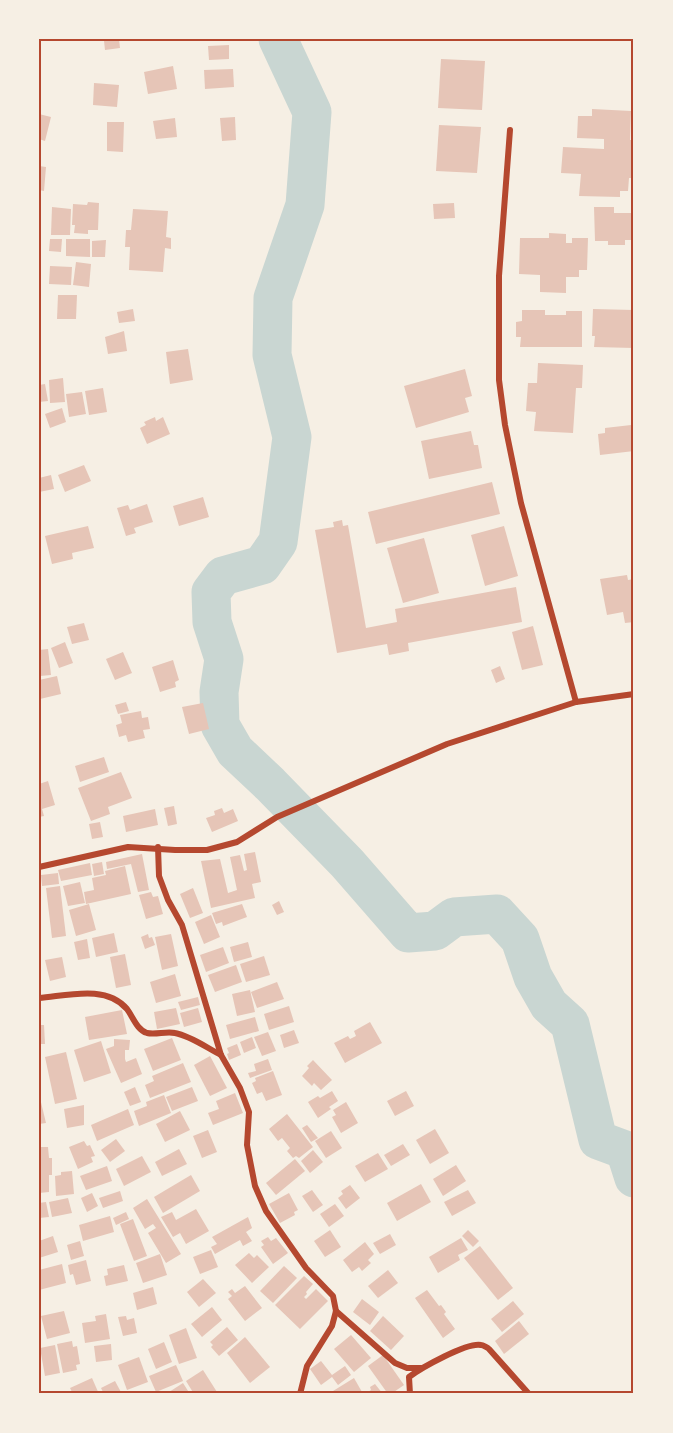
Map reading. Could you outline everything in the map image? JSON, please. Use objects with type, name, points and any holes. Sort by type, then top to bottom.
[{"type":"street","points":[[510,130],[499,276],[499,380],[505,425],[521,502],[576,702]]},
{"type":"street","points":[[39,867],[128,846],[207,850],[237,842],[277,816],[413,758],[491,728],[576,702],[634,694]]},
{"type":"street","points":[[158,848],[159,876],[168,900],[182,925],[221,1055],[240,1088],[249,1112],[247,1146],[255,1186],[266,1211],[306,1268],[333,1296],[336,1311],[332,1326],[307,1366],[300,1394]]},
{"type":"street","points":[[39,998],[96,994],[108,996],[126,1008],[139,1028],[146,1033],[182,1035],[221,1055]]},
{"type":"street","points":[[336,1311],[395,1363],[407,1368],[421,1368]]},
{"type":"street","points":[[410,1394],[409,1377],[421,1368],[471,1345],[482,1344],[529,1394]]},
{"type":"building","points":[[119,39],[120,48],[105,50],[104,41]]},
{"type":"building","points":[[229,45],[229,59],[209,60],[208,46]]},
{"type":"building","points":[[441,59],[485,61],[482,110],[438,108]]},
{"type":"building","points":[[173,66],[177,89],[148,94],[144,72]]},
{"type":"building","points":[[233,69],[234,87],[205,89],[204,70]]},
{"type":"building","points":[[94,83],[119,85],[117,107],[93,105]]},
{"type":"building","points":[[592,109],[631,111],[630,140],[634,140],[634,178],[629,178],[628,191],[620,191],[620,197],[579,196],[581,174],[561,173],[563,147],[604,149],[604,139],[577,138],[578,116],[592,116]]},
{"type":"building","points":[[39,114],[51,117],[45,141],[39,139]]},
{"type":"building","points":[[235,117],[236,140],[222,141],[220,118]]},
{"type":"building","points":[[175,118],[177,137],[156,139],[153,121]]},
{"type":"building","points":[[107,122],[124,122],[123,152],[107,151]]},
{"type":"building","points":[[439,125],[481,127],[477,173],[436,171]]},
{"type":"building","points":[[39,166],[46,167],[44,191],[39,190]]},
{"type":"building","points":[[88,202],[99,203],[98,230],[88,230],[88,234],[74,233],[73,204],[87,205]]},
{"type":"building","points":[[454,203],[455,218],[434,219],[433,204]]},
{"type":"building","points":[[52,207],[71,209],[70,235],[51,235]]},
{"type":"building","points":[[594,207],[614,207],[614,213],[634,213],[634,240],[625,240],[625,245],[608,245],[608,241],[595,241]]},
{"type":"building","points":[[133,209],[168,211],[166,237],[171,238],[171,249],[165,248],[163,272],[129,270],[130,247],[125,247],[126,230],[131,230]]},
{"type":"building","points":[[549,233],[566,234],[566,243],[572,243],[572,238],[588,238],[587,270],[579,270],[579,277],[566,277],[566,293],[540,292],[540,275],[519,274],[520,238],[549,238]]},
{"type":"building","points":[[50,239],[62,239],[61,252],[49,251]]},
{"type":"building","points":[[66,239],[90,239],[90,257],[66,256]]},
{"type":"building","points":[[106,240],[105,257],[92,257],[92,241]]},
{"type":"building","points":[[76,262],[91,264],[89,287],[73,285]]},
{"type":"building","points":[[50,266],[72,267],[71,285],[49,284]]},
{"type":"building","points":[[58,295],[77,295],[76,319],[57,319]]},
{"type":"building","points":[[133,309],[135,321],[119,323],[117,312]]},
{"type":"building","points":[[593,309],[634,310],[634,348],[594,347]]},
{"type":"building","points":[[522,310],[545,310],[545,315],[566,315],[566,311],[582,311],[582,347],[520,347],[521,337],[516,337],[516,322],[522,321]]},
{"type":"building","points":[[124,331],[127,351],[108,354],[105,337]]},
{"type":"building","points":[[188,349],[193,380],[170,384],[166,352]]},
{"type":"building","points":[[538,363],[583,365],[582,388],[576,388],[573,433],[534,431],[536,412],[526,411],[528,383],[537,383]]},
{"type":"building","points":[[465,369],[472,396],[465,398],[469,412],[416,428],[404,386]]},
{"type":"building","points":[[63,378],[65,402],[50,403],[49,380]]},
{"type":"building","points":[[45,384],[48,401],[39,402],[39,385]]},
{"type":"building","points":[[103,388],[107,412],[89,415],[85,391]]},
{"type":"building","points":[[82,392],[86,414],[69,417],[66,394]]},
{"type":"building","points":[[62,408],[66,422],[50,428],[45,414]]},
{"type":"building","points":[[155,417],[156,421],[163,417],[170,434],[147,444],[140,428],[146,425],[144,422]]},
{"type":"building","points":[[631,425],[634,451],[600,455],[598,434],[605,433],[605,428]]},
{"type":"building","points":[[471,431],[474,445],[478,445],[482,468],[429,479],[421,441]]},
{"type":"building","points":[[84,465],[91,481],[65,492],[58,475]]},
{"type":"building","points":[[51,475],[54,489],[39,492],[39,478]]},
{"type":"building","points":[[492,482],[500,514],[376,544],[368,512]]},
{"type":"building","points":[[203,497],[209,517],[179,526],[173,506]]},
{"type":"building","points":[[147,504],[153,522],[134,528],[136,533],[126,536],[117,508],[128,505],[130,510]]},
{"type":"building","points":[[342,520],[343,526],[348,525],[366,628],[397,622],[395,609],[516,587],[522,622],[408,643],[409,651],[389,655],[387,644],[337,653],[315,530],[334,527],[333,522]]},
{"type":"building","points":[[88,526],[94,548],[72,553],[73,559],[52,564],[45,536]]},
{"type":"building","points":[[504,526],[518,576],[485,586],[471,535]]},
{"type":"building","points":[[424,538],[439,593],[403,603],[387,548]]},
{"type":"building","points":[[627,575],[628,580],[634,579],[634,622],[625,623],[623,612],[607,615],[600,579]]},
{"type":"building","points":[[84,623],[89,640],[72,644],[67,627]]},
{"type":"building","points":[[533,626],[543,665],[522,670],[512,632]]},
{"type":"building","points":[[65,642],[73,663],[59,668],[51,648]]},
{"type":"building","points":[[48,649],[51,675],[40,676],[39,650]]},
{"type":"building","points":[[123,652],[132,673],[115,680],[106,659]]},
{"type":"building","points":[[173,660],[179,680],[175,682],[176,687],[160,692],[152,667]]},
{"type":"building","points":[[500,666],[505,679],[496,683],[491,670]]},
{"type":"building","points":[[57,676],[61,694],[40,699],[39,680]]},
{"type":"building","points":[[126,702],[129,711],[118,714],[115,705]]},
{"type":"building","points":[[203,703],[209,729],[189,734],[182,707]]},
{"type":"building","points":[[141,711],[142,718],[148,717],[150,729],[143,730],[145,738],[128,742],[126,735],[119,737],[116,725],[122,723],[120,715]]},
{"type":"building","points":[[104,757],[109,772],[80,782],[75,766]]},
{"type":"building","points":[[121,772],[132,798],[108,807],[110,814],[91,821],[78,788]]},
{"type":"building","points":[[48,781],[55,805],[42,809],[44,816],[39,817],[39,784]]},
{"type":"building","points":[[174,806],[177,824],[168,826],[164,808]]},
{"type":"building","points":[[222,808],[224,813],[233,809],[238,821],[212,832],[206,818],[215,815],[214,811]]},
{"type":"building","points":[[155,809],[158,825],[126,832],[123,816]]},
{"type":"building","points":[[100,822],[103,837],[92,839],[89,824]]},
{"type":"building","points":[[255,852],[261,882],[252,884],[255,898],[211,908],[201,861],[220,859],[228,893],[237,890],[230,857],[240,855],[244,871],[247,870],[244,854]]},
{"type":"building","points":[[142,854],[149,890],[138,892],[131,864],[107,869],[106,862]]},
{"type":"building","points":[[102,862],[104,874],[94,876],[92,864]]},
{"type":"building","points":[[90,863],[92,875],[61,881],[58,870]]},
{"type":"building","points":[[125,866],[131,894],[86,904],[84,892],[94,890],[92,878],[106,875],[105,871]]},
{"type":"building","points":[[58,873],[59,884],[42,886],[41,875]]},
{"type":"building","points":[[80,882],[85,903],[68,906],[63,886]]},
{"type":"building","points":[[60,886],[66,936],[52,938],[46,888]]},
{"type":"building","points":[[193,888],[203,913],[190,918],[180,894]]},
{"type":"building","points":[[151,892],[153,897],[158,896],[163,914],[146,919],[139,895]]},
{"type":"building","points":[[279,901],[284,912],[277,915],[272,905]]},
{"type":"building","points":[[89,904],[96,930],[76,936],[69,910]]},
{"type":"building","points":[[242,904],[247,917],[223,926],[222,922],[216,924],[212,913]]},
{"type":"building","points":[[211,915],[220,937],[204,944],[195,922]]},
{"type":"building","points":[[114,933],[118,952],[96,957],[92,938]]},
{"type":"building","points":[[148,934],[155,945],[145,949],[141,937]]},
{"type":"building","points":[[171,934],[178,966],[162,970],[155,937]]},
{"type":"building","points":[[87,939],[90,958],[78,960],[74,942]]},
{"type":"building","points":[[248,942],[252,957],[234,962],[230,947]]},
{"type":"building","points":[[223,947],[229,963],[206,972],[200,955]]},
{"type":"building","points":[[125,954],[131,985],[116,988],[110,957]]},
{"type":"building","points":[[264,956],[270,975],[246,982],[240,964]]},
{"type":"building","points":[[62,957],[66,977],[50,981],[45,960]]},
{"type":"building","points":[[236,965],[242,982],[215,992],[208,975]]},
{"type":"building","points":[[175,974],[181,996],[156,1003],[150,982]]},
{"type":"building","points":[[277,982],[284,999],[257,1008],[251,992]]},
{"type":"building","points":[[250,990],[255,1012],[237,1016],[232,994]]},
{"type":"building","points":[[198,997],[200,1005],[181,1010],[178,1002]]},
{"type":"building","points":[[289,1006],[294,1022],[269,1030],[264,1014]]},
{"type":"building","points":[[176,1008],[180,1024],[157,1029],[154,1012]]},
{"type":"building","points":[[198,1008],[202,1022],[184,1027],[180,1013]]},
{"type":"building","points":[[122,1010],[127,1034],[89,1040],[85,1017]]},
{"type":"building","points":[[255,1017],[259,1031],[230,1039],[226,1025]]},
{"type":"building","points":[[370,1022],[382,1043],[345,1063],[334,1043],[348,1036],[350,1039],[356,1036],[354,1031]]},
{"type":"building","points":[[39,1025],[44,1025],[45,1044],[39,1044]]},
{"type":"building","points":[[294,1030],[299,1043],[284,1048],[280,1035]]},
{"type":"building","points":[[268,1032],[276,1051],[262,1056],[254,1037]]},
{"type":"building","points":[[252,1037],[256,1048],[244,1053],[240,1042]]},
{"type":"building","points":[[172,1038],[181,1060],[153,1071],[144,1049]]},
{"type":"building","points":[[114,1039],[130,1040],[129,1050],[125,1050],[126,1062],[136,1058],[142,1074],[121,1083],[106,1049],[114,1046]]},
{"type":"building","points":[[101,1041],[111,1073],[84,1082],[74,1050]]},
{"type":"building","points":[[237,1044],[241,1055],[229,1060],[227,1048]]},
{"type":"building","points":[[66,1052],[77,1099],[55,1104],[45,1057]]},
{"type":"building","points":[[210,1056],[227,1088],[210,1096],[194,1065]]},
{"type":"building","points":[[268,1059],[272,1070],[250,1078],[248,1073],[256,1071],[254,1064]]},
{"type":"building","points":[[313,1060],[332,1080],[321,1090],[314,1083],[312,1086],[302,1076]]},
{"type":"building","points":[[183,1063],[191,1082],[150,1098],[145,1085],[154,1081],[152,1076]]},
{"type":"building","points":[[273,1071],[282,1095],[266,1101],[262,1092],[257,1094],[252,1083],[256,1081],[255,1078]]},
{"type":"building","points":[[135,1087],[141,1102],[130,1106],[124,1092]]},
{"type":"building","points":[[192,1087],[198,1101],[172,1111],[166,1097]]},
{"type":"building","points":[[332,1091],[338,1101],[318,1118],[308,1102]]},
{"type":"building","points":[[406,1091],[414,1106],[395,1116],[387,1101]]},
{"type":"building","points":[[235,1093],[243,1113],[213,1125],[208,1113],[219,1109],[216,1101]]},
{"type":"building","points":[[39,1094],[46,1123],[39,1124]]},
{"type":"building","points":[[164,1095],[171,1113],[139,1126],[134,1111],[147,1106],[146,1102]]},
{"type":"building","points":[[346,1102],[358,1123],[341,1133],[332,1117],[336,1115],[333,1110]]},
{"type":"building","points":[[84,1105],[84,1125],[67,1128],[64,1109]]},
{"type":"building","points":[[128,1109],[134,1125],[97,1141],[91,1125]]},
{"type":"building","points":[[180,1111],[190,1130],[165,1142],[156,1124]]},
{"type":"building","points":[[287,1114],[313,1147],[299,1158],[296,1156],[293,1158],[287,1151],[290,1148],[282,1138],[278,1141],[269,1129]]},
{"type":"building","points":[[307,1125],[318,1138],[311,1142],[302,1128]]},
{"type":"building","points":[[435,1129],[449,1153],[430,1164],[416,1140]]},
{"type":"building","points":[[208,1130],[217,1152],[202,1158],[193,1136]]},
{"type":"building","points":[[331,1131],[342,1148],[326,1158],[315,1141]]},
{"type":"building","points":[[116,1139],[125,1151],[110,1162],[101,1150]]},
{"type":"building","points":[[84,1141],[87,1146],[90,1145],[95,1156],[91,1157],[93,1162],[78,1169],[69,1147]]},
{"type":"building","points":[[403,1144],[410,1155],[391,1166],[384,1155]]},
{"type":"building","points":[[39,1147],[48,1147],[49,1158],[52,1158],[49,1192],[39,1193]]},
{"type":"building","points":[[179,1149],[187,1164],[162,1176],[155,1162]]},
{"type":"building","points":[[313,1150],[323,1162],[310,1173],[301,1161]]},
{"type":"building","points":[[378,1153],[388,1169],[365,1182],[355,1166]]},
{"type":"building","points":[[142,1156],[151,1172],[124,1186],[116,1169]]},
{"type":"building","points":[[295,1159],[305,1171],[276,1195],[266,1183]]},
{"type":"building","points":[[456,1165],[466,1181],[443,1196],[433,1179]]},
{"type":"building","points":[[107,1166],[112,1181],[86,1190],[80,1176]]},
{"type":"building","points":[[72,1171],[74,1194],[56,1196],[55,1176],[61,1175],[61,1172]]},
{"type":"building","points":[[191,1175],[200,1191],[163,1213],[154,1197]]},
{"type":"building","points":[[421,1184],[431,1202],[397,1221],[387,1203]]},
{"type":"building","points":[[350,1185],[360,1198],[346,1209],[338,1198],[343,1194],[341,1191]]},
{"type":"building","points":[[312,1190],[323,1205],[313,1212],[302,1196]]},
{"type":"building","points":[[468,1190],[476,1203],[452,1216],[444,1202]]},
{"type":"building","points":[[120,1191],[123,1201],[103,1208],[99,1198]]},
{"type":"building","points":[[92,1193],[98,1206],[87,1212],[81,1198]]},
{"type":"building","points":[[289,1193],[298,1210],[294,1212],[295,1215],[280,1223],[269,1204]]},
{"type":"building","points":[[68,1198],[72,1213],[52,1217],[49,1202]]},
{"type":"building","points":[[147,1199],[181,1254],[166,1263],[148,1233],[156,1228],[153,1224],[145,1229],[133,1208]]},
{"type":"building","points":[[46,1202],[49,1217],[39,1218],[39,1203]]},
{"type":"building","points":[[335,1204],[344,1216],[329,1227],[320,1214]]},
{"type":"building","points":[[196,1209],[209,1231],[186,1244],[180,1233],[173,1237],[161,1217],[172,1212],[176,1220]]},
{"type":"building","points":[[126,1212],[129,1219],[116,1225],[113,1218]]},
{"type":"building","points":[[110,1216],[114,1232],[83,1241],[79,1225]]},
{"type":"building","points":[[248,1217],[252,1228],[246,1232],[252,1241],[243,1246],[240,1240],[215,1254],[211,1247],[217,1244],[212,1237]]},
{"type":"building","points":[[133,1219],[147,1256],[134,1261],[120,1224]]},
{"type":"building","points":[[330,1230],[341,1247],[325,1257],[314,1241]]},
{"type":"building","points":[[468,1230],[479,1241],[473,1247],[462,1236]]},
{"type":"building","points":[[390,1234],[396,1245],[380,1254],[373,1243]]},
{"type":"building","points":[[53,1236],[58,1252],[39,1258],[39,1241]]},
{"type":"building","points":[[268,1237],[271,1241],[276,1238],[288,1253],[273,1264],[261,1247],[264,1245],[261,1241]]},
{"type":"building","points":[[461,1238],[468,1250],[458,1255],[460,1260],[438,1273],[429,1257]]},
{"type":"building","points":[[80,1241],[84,1256],[71,1260],[67,1245]]},
{"type":"building","points":[[365,1242],[374,1254],[368,1260],[371,1263],[362,1271],[359,1267],[352,1272],[343,1260]]},
{"type":"building","points":[[480,1246],[513,1288],[498,1300],[464,1258]]},
{"type":"building","points":[[211,1250],[218,1267],[200,1274],[193,1257]]},
{"type":"building","points":[[249,1253],[254,1258],[257,1255],[269,1267],[252,1283],[235,1265]]},
{"type":"building","points":[[160,1254],[167,1275],[143,1283],[136,1263]]},
{"type":"building","points":[[86,1260],[91,1281],[76,1285],[73,1274],[70,1275],[68,1265]]},
{"type":"building","points":[[62,1264],[66,1283],[39,1290],[39,1270]]},
{"type":"building","points":[[124,1265],[128,1281],[106,1286],[104,1276],[108,1275],[107,1269]]},
{"type":"building","points":[[284,1266],[297,1278],[273,1303],[260,1291]]},
{"type":"building","points":[[388,1270],[398,1283],[378,1298],[368,1286]]},
{"type":"building","points":[[304,1276],[313,1284],[304,1297],[306,1299],[316,1289],[328,1301],[300,1329],[275,1305]]},
{"type":"building","points":[[203,1279],[216,1293],[199,1307],[187,1292]]},
{"type":"building","points":[[245,1286],[262,1308],[245,1321],[228,1299],[232,1296],[228,1292],[232,1289],[235,1293]]},
{"type":"building","points":[[153,1287],[157,1304],[137,1310],[133,1293]]},
{"type":"building","points":[[427,1290],[439,1306],[441,1305],[446,1312],[444,1314],[455,1329],[443,1338],[415,1298]]},
{"type":"building","points":[[362,1299],[379,1312],[370,1325],[353,1312]]},
{"type":"building","points":[[513,1301],[524,1314],[502,1332],[491,1319]]},
{"type":"building","points":[[212,1307],[222,1320],[202,1337],[191,1324]]},
{"type":"building","points":[[64,1311],[70,1333],[47,1339],[41,1316]]},
{"type":"building","points":[[106,1314],[110,1339],[85,1343],[82,1323],[96,1321],[95,1316]]},
{"type":"building","points":[[126,1316],[127,1320],[134,1318],[137,1333],[123,1336],[118,1317]]},
{"type":"building","points":[[383,1316],[404,1336],[391,1350],[370,1331]]},
{"type":"building","points":[[519,1321],[529,1334],[504,1354],[495,1341]]},
{"type":"building","points":[[227,1327],[238,1340],[219,1356],[211,1347],[213,1345],[210,1342]]},
{"type":"building","points":[[186,1328],[197,1358],[179,1364],[169,1335]]},
{"type":"building","points":[[351,1335],[371,1358],[354,1372],[334,1349]]},
{"type":"building","points":[[245,1337],[270,1367],[250,1383],[227,1353]]},
{"type":"building","points":[[72,1341],[73,1347],[77,1346],[80,1364],[76,1365],[77,1370],[63,1373],[57,1344]]},
{"type":"building","points":[[164,1342],[172,1362],[156,1369],[148,1349]]},
{"type":"building","points":[[111,1344],[112,1360],[96,1362],[94,1346]]},
{"type":"building","points":[[55,1345],[60,1373],[45,1376],[40,1348]]},
{"type":"building","points":[[383,1355],[404,1385],[391,1394],[388,1394],[368,1366]]},
{"type":"building","points":[[139,1357],[148,1382],[127,1390],[118,1365]]},
{"type":"building","points":[[321,1361],[332,1375],[345,1366],[351,1375],[338,1385],[332,1377],[321,1385],[310,1369]]},
{"type":"building","points":[[176,1365],[183,1381],[156,1392],[149,1376]]},
{"type":"building","points":[[203,1370],[217,1392],[214,1394],[194,1394],[186,1381]]},
{"type":"building","points":[[92,1378],[99,1394],[73,1394],[70,1388]]},
{"type":"building","points":[[354,1378],[362,1392],[335,1394],[333,1391]]},
{"type":"building","points":[[115,1381],[122,1394],[104,1394],[101,1388]]},
{"type":"building","points":[[183,1383],[190,1394],[166,1394]]},
{"type":"building","points":[[375,1384],[383,1394],[365,1394],[371,1390],[370,1387]]},
{"type":"waterway","points":[[278,39],[312,112],[305,205],[273,298],[272,355],[292,437],[278,542],[262,565],[223,576],[211,592],[212,622],[224,659],[219,692],[220,725],[235,751],[347,863],[408,933],[435,931],[454,917],[497,914],[520,939],[533,977],[549,1005],[570,1024],[598,1140],[625,1150],[634,1178]]}]
